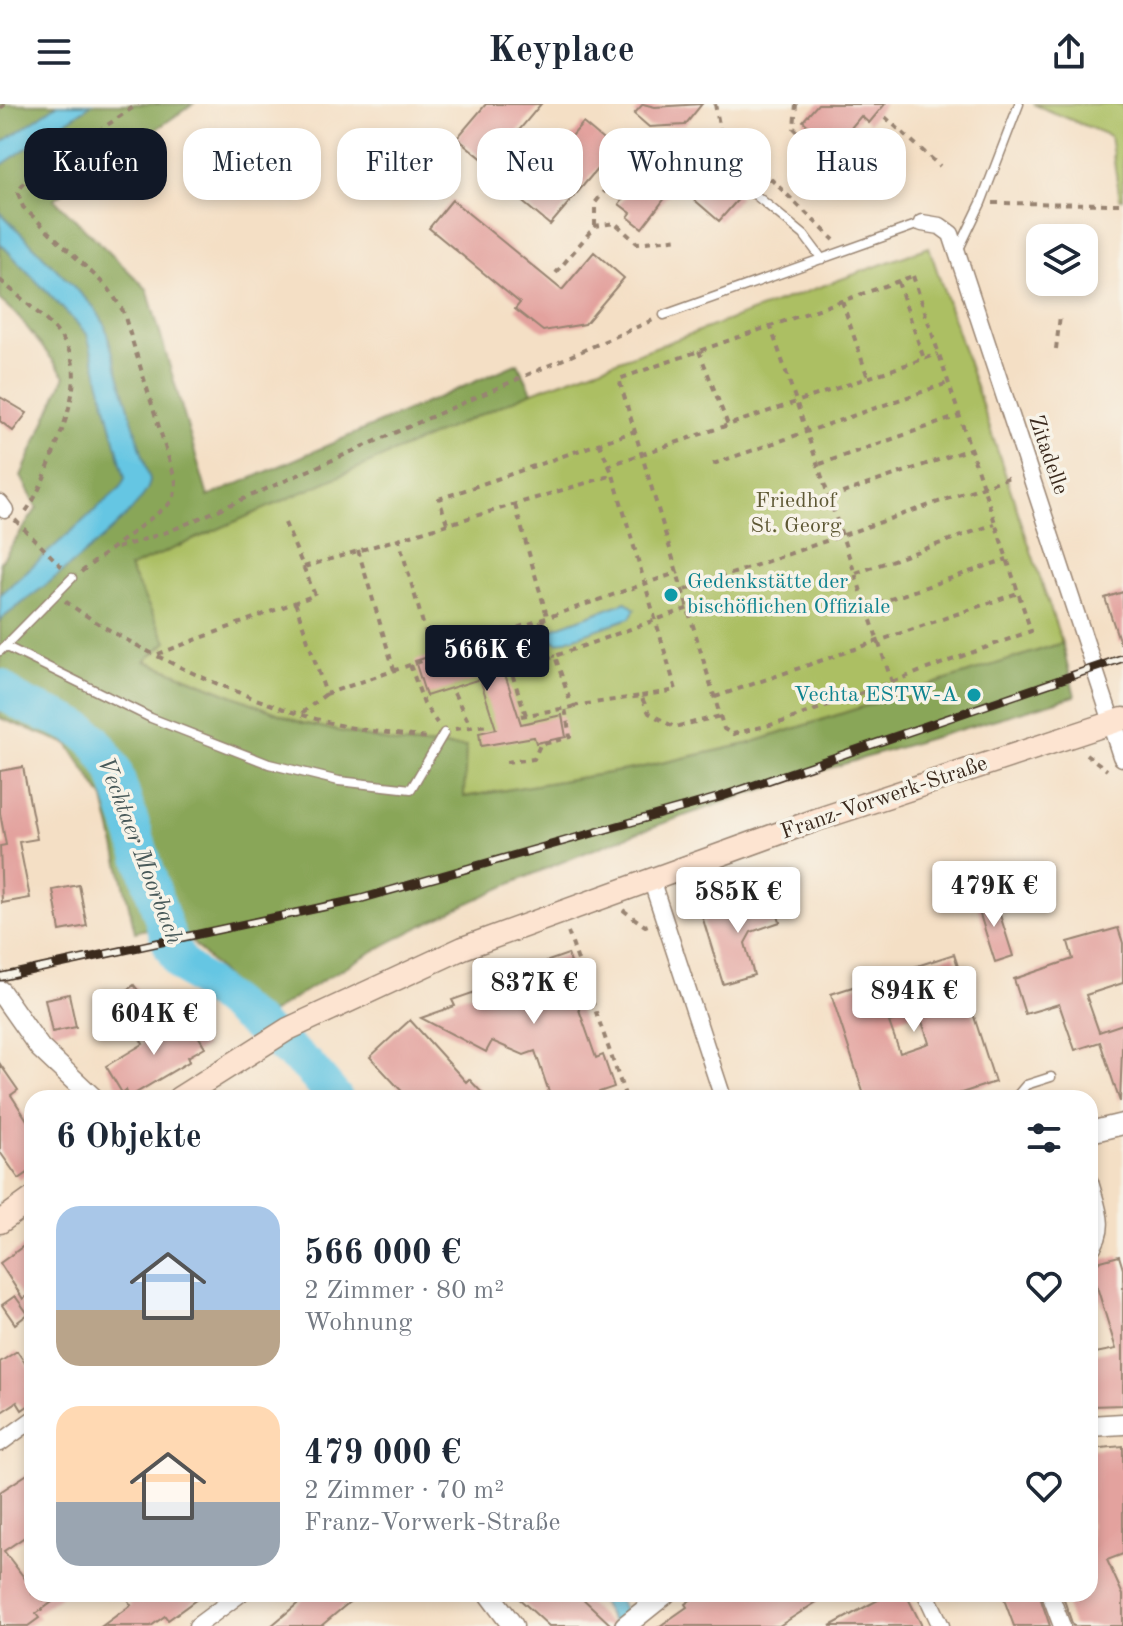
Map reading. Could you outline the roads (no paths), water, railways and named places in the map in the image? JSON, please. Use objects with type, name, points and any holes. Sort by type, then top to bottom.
[{"type":"main road","name":"Franz-Vorwerk-Straße","points":[[192,1090],[288,1029],[408,971],[560,911],[1118,720]]},
{"type":"main road","points":[[0,1222],[24,1205]]},
{"type":"street","name":"Zitadelle","points":[[922,223],[940,226],[951,234],[1118,720]]},
{"type":"street","points":[[1118,720],[1123,756]]},
{"type":"street","points":[[651,879],[720,1090]]},
{"type":"street","points":[[0,991],[40,1048],[85,1090]]},
{"type":"street","points":[[1098,1130],[1123,1124]]},
{"type":"street","points":[[1098,1209],[1102,1223],[1098,1241]]},
{"type":"street","points":[[1098,1426],[1123,1424]]},
{"type":"street","points":[[0,1443],[24,1426]]},
{"type":"street","points":[[197,1626],[229,1602]]},
{"type":"street","points":[[495,1602],[513,1626]]},
{"type":"street","points":[[630,1621],[655,1602]]},
{"type":"street","points":[[930,1602],[941,1626]]},
{"type":"street","points":[[1053,1602],[1062,1626]]},
{"type":"lane","points":[[957,252],[981,203],[1019,104]]},
{"type":"lane","points":[[761,200],[804,235],[822,259]]},
{"type":"lane","points":[[664,315],[922,223]]},
{"type":"lane","points":[[70,576],[57,595],[3,649],[151,718],[269,764],[339,781],[411,789],[442,737]]},
{"type":"lane","points":[[1022,1090],[1026,1085],[1051,1077]]},
{"type":"water","points":[[58,104],[92,104],[56,128],[24,128],[24,150],[0,166],[0,144]]},
{"type":"water","points":[[0,212],[94,307],[104,323],[150,480],[145,493],[110,532],[0,620],[0,595],[121,487],[125,478],[87,334],[0,243]]},
{"type":"water","points":[[626,602],[635,609],[630,618],[558,643],[550,639],[552,629]]},
{"type":"water","points":[[303,1051],[344,1090],[320,1090],[289,1058]]},
{"type":"water","points":[[601,1602],[620,1602],[631,1626],[614,1626]]},
{"type":"waterway","name":"Vechtaer Moorbach","points":[[0,687],[19,702],[72,725],[97,744],[114,770],[171,946],[182,965],[308,1066],[328,1090]]},
{"type":"railway","points":[[0,977],[360,899],[720,797],[1123,658]]},
{"type":"place","name":"Gedenkstätte der bischöflichen Offiziale","points":[[671,595]]},
{"type":"place","name":"Vechta ESTW-A","points":[[974,695]]},
{"type":"park label","name":"Friedhof St. Georg","points":[[796,514]]}]
